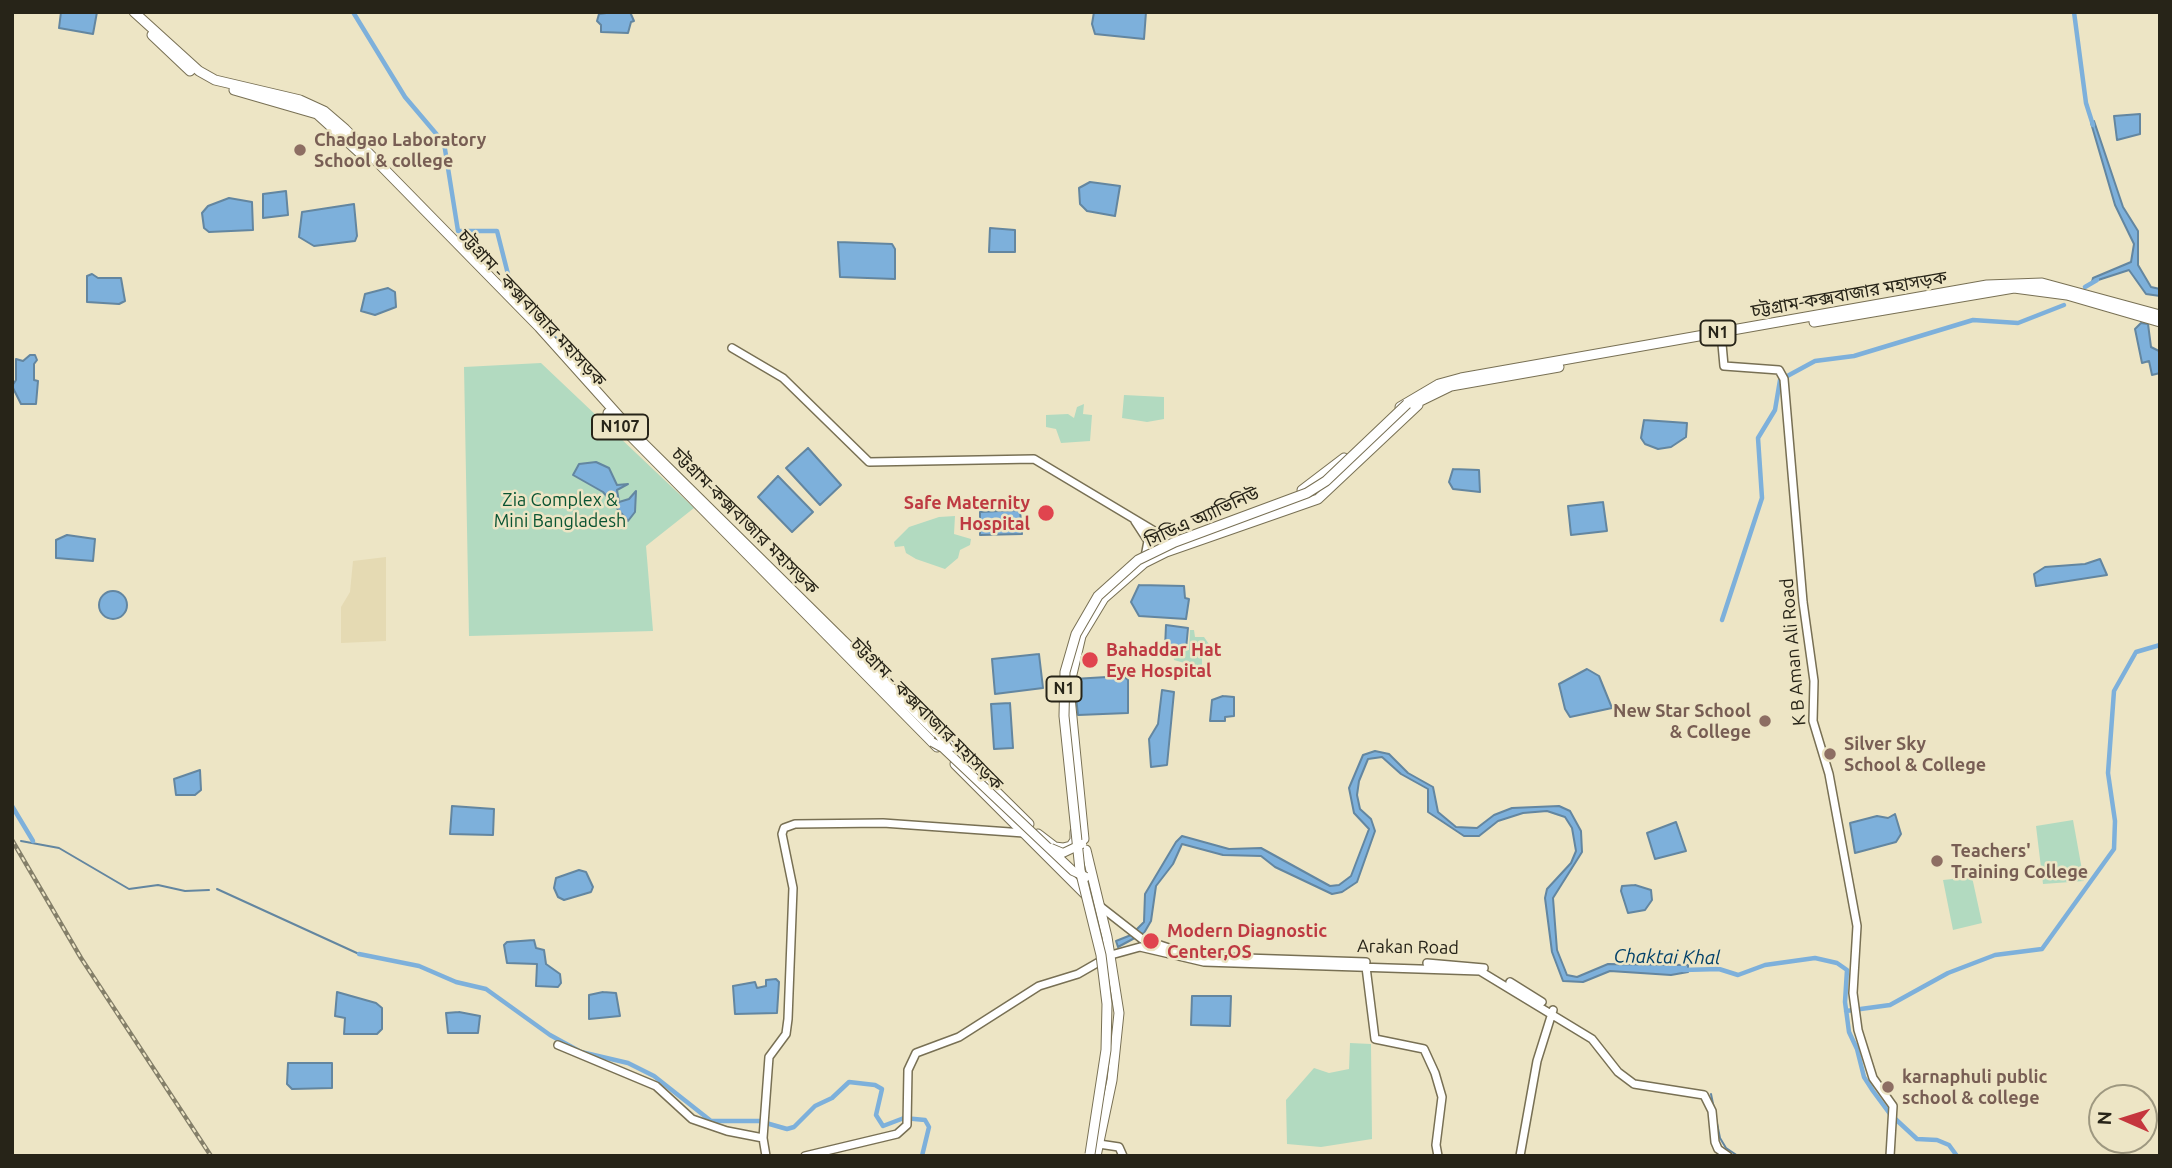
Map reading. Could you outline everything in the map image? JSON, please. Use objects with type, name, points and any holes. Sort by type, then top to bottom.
[{"type":"highway","name":"চট্টগ্রাম - কক্সবাজার মহাসড়ক","points":[[125,12],[197,77],[317,114],[328,122],[496,288],[639,447],[935,738],[1085,894]]},
{"type":"highway","name":"চট্টগ্রাম-কক্সবাজার মহাসড়ক","points":[[134,12],[199,71],[215,80],[300,100],[324,111],[345,129],[529,318],[643,443],[935,738],[1055,847],[1080,845]]},
{"type":"highway","name":"চট্টগ্রাম-কক্সবাজার মহাসড়ক","points":[[1422,396],[1461,377],[1975,292],[2014,283],[2042,283],[2160,315]]},
{"type":"highway","name":"চট্টগ্রাম-কক্সবাজার মহাসড়ক","points":[[1975,292],[2039,289],[2160,322]]},
{"type":"highway","name":"N1","points":[[1094,1153],[1106,1050],[1107,993],[1083,877],[1064,686],[1076,634],[1098,597],[1123,572],[1147,555],[1316,488],[1408,405],[1422,396]]},
{"type":"highway","name":"সিডিএ অ্যাভিনিউ","points":[[1094,1153],[1105,1030],[1105,988],[1085,894],[1063,709],[1066,664],[1079,626],[1101,594],[1143,560],[1306,489],[1422,396]]},
{"type":"highway","name":"সিডিএ অ্যাভিনিউ","points":[[1111,955],[1080,845],[1071,730],[1070,677],[1081,636],[1104,598],[1144,563],[1166,552],[1318,499],[1422,396]]},
{"type":"highway","points":[[1094,1153],[1112,1080],[1118,1027],[1111,955]]},
{"type":"main road","points":[[935,738],[1083,877]]},
{"type":"street","name":"K B Aman Ali Road","points":[[1722,344],[1724,366],[1779,370],[1783,376],[1803,602],[1814,681],[1812,721],[1829,774],[1857,926],[1855,1006],[1863,1053],[1873,1078],[1892,1105],[1889,1156]]},
{"type":"street","points":[[732,348],[783,377],[869,462],[1034,459],[1161,535],[1182,541]]},
{"type":"street","points":[[1130,515],[1148,541],[1143,560]]},
{"type":"street","points":[[766,1156],[763,1138],[769,1057],[786,1034],[788,1019],[793,888],[782,834],[784,828],[795,824],[883,823],[1024,832]]},
{"type":"street","name":"Arakan Road","points":[[1097,899],[1107,914],[1142,939],[1181,952],[1215,957],[1473,965],[1504,978],[1598,1041],[1618,1069],[1635,1082],[1650,1087],[1707,1093],[1714,1107],[1721,1147],[1731,1156]]},
{"type":"street","name":"Arakan Road","points":[[805,1156],[897,1134],[907,1125],[908,1070],[916,1053],[959,1037],[1039,986],[1079,974],[1111,955],[1140,947],[1203,962],[1480,971],[1553,1012]]},
{"type":"street","points":[[1366,967],[1375,1038],[1424,1049],[1435,1073],[1441,1097],[1436,1145],[1438,1156]]},
{"type":"street","points":[[1520,1156],[1535,1074],[1553,1012]]},
{"type":"street","points":[[558,1045],[656,1086],[692,1119],[727,1131],[763,1138]]},
{"type":"street","points":[[1094,1153],[1119,1147],[1123,1156]]},
{"type":"shaded area","points":[[386,557],[386,641],[341,643],[341,607],[350,592],[353,561]]},
{"type":"green space","name":"Zia Complex & Mini Bangladesh","points":[[541,363],[694,508],[646,546],[653,631],[469,636],[464,367]]},
{"type":"green space","points":[[1124,395],[1164,397],[1164,419],[1147,422],[1122,418]]},
{"type":"green space","points":[[1084,404],[1083,414],[1092,415],[1090,441],[1061,443],[1056,429],[1046,427],[1046,415],[1068,414],[1074,418],[1077,407]]},
{"type":"green space","points":[[955,516],[954,534],[971,539],[970,545],[960,550],[958,558],[945,569],[916,559],[906,553],[904,546],[895,547],[894,542],[909,527],[939,517]]},
{"type":"green space","points":[[1190,630],[1194,630],[1195,637],[1204,637],[1216,654],[1202,657],[1202,668],[1174,660],[1173,651],[1189,650]]},
{"type":"green space","points":[[2073,820],[2084,881],[2043,884],[2036,826]]},
{"type":"green space","points":[[1972,877],[1982,923],[1953,930],[1943,880]]},
{"type":"green space","points":[[1350,1043],[1371,1044],[1372,1139],[1321,1147],[1287,1144],[1286,1100],[1314,1068],[1329,1073],[1349,1069]]},
{"type":"water","points":[[61,12],[97,12],[93,34],[59,28]]},
{"type":"water","points":[[630,12],[634,21],[631,22],[628,33],[601,32],[601,25],[597,21],[599,14]]},
{"type":"water","points":[[1094,12],[1146,12],[1144,39],[1095,34],[1092,24]]},
{"type":"water","points":[[2140,114],[2140,134],[2117,140],[2114,116]]},
{"type":"water","points":[[2094,121],[2123,207],[2138,231],[2138,265],[2151,287],[2160,289],[2160,296],[2146,294],[2129,270],[2092,282],[2093,278],[2131,262],[2134,244],[2115,205],[2091,123]]},
{"type":"water","points":[[1090,182],[1120,186],[1115,216],[1087,211],[1080,204],[1079,188]]},
{"type":"water","points":[[286,191],[288,215],[263,218],[263,194]]},
{"type":"water","points":[[229,198],[252,202],[253,230],[209,232],[204,228],[202,213],[208,206]]},
{"type":"water","points":[[354,204],[357,236],[355,241],[314,246],[299,237],[302,212]]},
{"type":"water","points":[[990,228],[1015,230],[1015,252],[989,252]]},
{"type":"water","points":[[838,242],[892,244],[895,249],[895,279],[840,277]]},
{"type":"water","points":[[92,274],[98,278],[121,278],[125,301],[119,304],[87,302],[87,276]]},
{"type":"water","points":[[388,288],[395,292],[396,307],[375,315],[361,311],[365,294]]},
{"type":"water","points":[[2141,323],[2148,324],[2151,347],[2159,351],[2160,373],[2152,375],[2149,361],[2142,363],[2135,329]]},
{"type":"water","points":[[30,355],[35,355],[37,360],[34,364],[34,380],[38,381],[36,404],[21,404],[12,386],[16,380],[16,359],[23,361]]},
{"type":"water","points":[[1644,420],[1687,423],[1686,437],[1671,447],[1658,449],[1645,444],[1641,438]]},
{"type":"water","points":[[808,448],[841,485],[820,505],[786,468]]},
{"type":"water","points":[[596,462],[609,468],[617,485],[628,484],[617,490],[619,502],[629,499],[636,491],[635,512],[628,521],[603,492],[573,475],[579,464]]},
{"type":"water","points":[[1453,469],[1479,470],[1480,492],[1453,489],[1449,482]]},
{"type":"water","points":[[778,476],[813,512],[792,532],[758,497]]},
{"type":"water","points":[[1603,502],[1607,531],[1571,535],[1568,506]]},
{"type":"water","points":[[1020,510],[1022,534],[980,535],[980,512]]},
{"type":"water","points":[[67,535],[95,539],[93,561],[56,558],[56,540]]},
{"type":"water","points":[[2100,559],[2107,575],[2036,586],[2034,574],[2045,567],[2085,564]]},
{"type":"water","points":[[1139,585],[1184,586],[1185,598],[1189,599],[1186,619],[1139,616],[1131,602]]},
{"type":"water","points":[[113,591],[123,595],[127,605],[123,615],[113,619],[103,615],[99,605],[103,595]]},
{"type":"water","points":[[1166,625],[1188,628],[1186,649],[1165,648]]},
{"type":"water","points":[[1039,654],[1043,688],[995,694],[992,659]]},
{"type":"water","points":[[1587,669],[1599,676],[1612,708],[1570,717],[1565,709],[1559,684]]},
{"type":"water","points":[[1123,676],[1128,680],[1128,713],[1078,715],[1074,679]]},
{"type":"water","points":[[1162,690],[1174,692],[1167,765],[1151,767],[1149,739],[1158,724]]},
{"type":"water","points":[[1223,696],[1234,697],[1234,716],[1225,717],[1225,721],[1210,721],[1212,700]]},
{"type":"water","points":[[1010,703],[1013,748],[994,749],[991,704]]},
{"type":"water","points":[[1375,751],[1389,754],[1408,773],[1433,787],[1438,812],[1456,827],[1477,828],[1494,815],[1512,808],[1559,806],[1570,811],[1581,831],[1582,852],[1553,898],[1557,950],[1567,975],[1577,977],[1608,964],[1688,965],[1688,972],[1671,975],[1610,971],[1583,982],[1563,981],[1552,952],[1545,898],[1547,889],[1571,863],[1576,851],[1572,828],[1565,817],[1547,811],[1523,813],[1498,821],[1479,836],[1464,836],[1428,812],[1428,789],[1401,774],[1382,757],[1368,759],[1359,781],[1357,795],[1360,809],[1371,819],[1375,831],[1357,882],[1342,892],[1332,894],[1275,867],[1261,856],[1223,855],[1182,844],[1173,864],[1156,886],[1151,921],[1144,933],[1118,947],[1116,941],[1131,935],[1144,922],[1145,894],[1182,836],[1229,849],[1261,848],[1330,886],[1339,885],[1351,876],[1369,829],[1354,813],[1349,788],[1363,755]]},
{"type":"water","points":[[200,770],[201,790],[195,795],[176,795],[174,779]]},
{"type":"water","points":[[452,806],[494,809],[493,835],[450,834]]},
{"type":"water","points":[[1895,814],[1901,834],[1896,842],[1855,853],[1850,823],[1877,816],[1888,818]]},
{"type":"water","points":[[1676,822],[1686,851],[1655,859],[1647,833]]},
{"type":"water","points":[[579,870],[586,872],[593,887],[591,892],[564,900],[558,897],[554,888],[556,878]]},
{"type":"water","points":[[1635,885],[1651,890],[1652,900],[1645,910],[1628,913],[1622,886]]},
{"type":"water","points":[[534,940],[536,948],[544,950],[546,964],[560,974],[561,983],[558,987],[536,986],[537,964],[507,963],[504,945],[507,942]]},
{"type":"water","points":[[776,979],[779,982],[777,1013],[735,1014],[733,986],[755,982],[757,988],[766,986],[766,980]]},
{"type":"water","points":[[337,992],[376,1003],[382,1008],[382,1029],[377,1034],[344,1034],[345,1018],[335,1016]]},
{"type":"water","points":[[616,993],[620,1016],[589,1019],[589,995]]},
{"type":"water","points":[[1192,996],[1231,996],[1230,1026],[1191,1025]]},
{"type":"water","points":[[459,1012],[480,1016],[478,1033],[448,1033],[446,1013]]},
{"type":"water","points":[[288,1063],[332,1063],[332,1088],[292,1089],[287,1084]]},
{"type":"waterway","points":[[353,12],[405,97],[444,143],[458,231],[497,231],[511,286],[563,348]]},
{"type":"waterway","points":[[2074,12],[2086,103],[2093,125]]},
{"type":"waterway","points":[[2085,287],[2097,280]]},
{"type":"waterway","points":[[1722,620],[1762,498],[1758,438],[1775,410],[1780,380],[1815,361],[1854,356],[1973,320],[2018,323],[2064,305]]},
{"type":"waterway","name":"Chaktai Khal","points":[[1846,1011],[1890,1005],[1948,973],[1995,955],[2042,949],[2114,849],[2115,821],[2108,773],[2114,691],[2136,652],[2160,645]]},
{"type":"waterway","points":[[12,806],[33,841]]},
{"type":"waterway","points":[[21,841],[59,848],[129,889],[158,885],[185,891],[209,890]]},
{"type":"waterway","points":[[217,889],[359,954]]},
{"type":"waterway","points":[[359,954],[419,966],[456,982],[486,989],[550,1035],[581,1052],[628,1063],[654,1076],[711,1121],[759,1121],[787,1129],[794,1127],[815,1106],[832,1098],[849,1082],[875,1085],[882,1089],[876,1115],[883,1126],[904,1118],[925,1120],[929,1127],[922,1156]]},
{"type":"waterway","name":"Chaktai Khal","points":[[1683,970],[1719,969],[1738,975],[1765,965],[1815,958],[1837,963],[1847,970],[1845,1002],[1849,1032],[1857,1049],[1864,1077],[1890,1114],[1917,1139],[1937,1140],[1949,1145],[1957,1156]]},
{"type":"waterway","points":[[1711,1094],[1720,1138],[1726,1148],[1738,1156]]},
{"type":"railway","points":[[12,840],[81,958],[211,1156]]},
{"type":"place","name":"Chadgao Laboratory School & college","points":[[300,150]]},
{"type":"place","name":"Safe Maternity Hospital","points":[[1046,513]]},
{"type":"place","name":"Bahaddar Hat Eye Hospital","points":[[1090,660]]},
{"type":"place","name":"New Star School & College","points":[[1765,721]]},
{"type":"place","name":"Silver Sky School & College","points":[[1830,754]]},
{"type":"place","name":"Teachers' Training College","points":[[1937,861]]},
{"type":"place","name":"Modern Diagnostic Center,OS","points":[[1151,941]]},
{"type":"place","name":"karnaphuli public school & college","points":[[1888,1087]]}]
